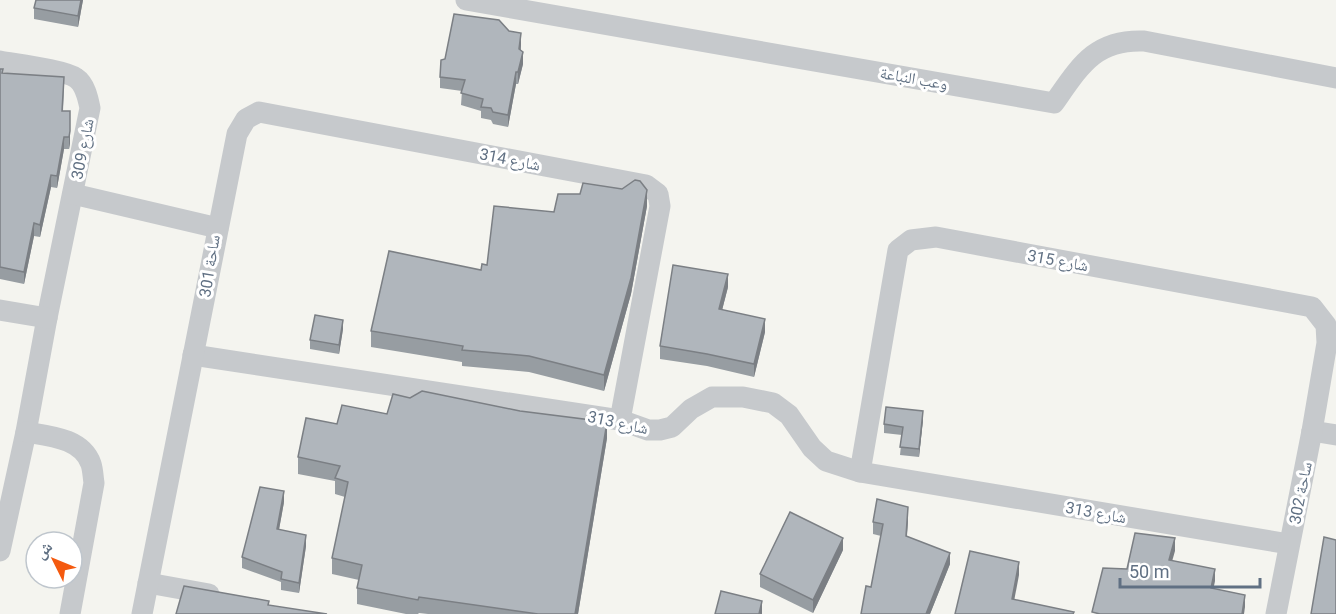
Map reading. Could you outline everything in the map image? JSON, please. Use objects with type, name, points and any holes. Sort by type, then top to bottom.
[{"type":"street","name":"وعب النباعة","points":[[466,0],[1054,103],[1085,60],[1112,44],[1128,40],[1144,41],[1336,78]]},
{"type":"street","name":"شارع 309","points":[[0,61],[54,70],[76,78],[86,92],[90,108],[73,194]]},
{"type":"street","name":"شارع 314","points":[[218,228],[237,134],[246,119],[259,112],[646,185],[658,194],[660,207],[620,420]]},
{"type":"street","name":"ساحة 301","points":[[73,194],[218,228],[142,614]]},
{"type":"street","points":[[0,552],[73,194]]},
{"type":"street","name":"شارع 315","points":[[860,472],[898,250],[910,240],[936,237],[1312,307],[1326,325],[1327,343],[1312,431]]},
{"type":"street","points":[[0,310],[47,318]]},
{"type":"street","name":"شارع 313","points":[[193,356],[620,420],[648,430],[672,427],[691,409],[712,397],[743,397],[773,403],[789,415],[812,448],[826,461],[860,472],[1289,544]]},
{"type":"street","points":[[1312,431],[1336,435]]},
{"type":"street","name":"ساحة 302","points":[[1275,614],[1312,431]]},
{"type":"street","points":[[26,432],[54,437],[77,445],[90,462],[94,483],[70,614]]},
{"type":"street","points":[[148,583],[228,597]]},
{"type":"building","points":[[36,0],[81,0],[78,16],[34,8]]},
{"type":"building","points":[[454,14],[499,20],[509,31],[521,33],[519,49],[523,52],[518,72],[516,72],[508,115],[493,112],[491,108],[481,107],[483,99],[461,93],[465,80],[440,77],[441,60],[445,59]]},
{"type":"building","points":[[0,69],[3,69],[2,73],[64,77],[62,111],[70,111],[69,137],[64,137],[57,176],[51,175],[40,225],[34,223],[24,272],[0,267]]},
{"type":"building","points":[[635,180],[640,181],[647,190],[631,278],[604,375],[529,356],[462,350],[463,346],[371,331],[389,251],[481,270],[482,264],[487,265],[494,206],[554,212],[558,194],[580,194],[583,183],[622,189]]},
{"type":"building","points":[[673,265],[728,274],[719,309],[765,319],[754,364],[660,346]]},
{"type":"building","points":[[315,315],[343,320],[339,345],[310,340]]},
{"type":"building","points":[[422,391],[520,411],[607,422],[575,614],[538,614],[419,597],[418,600],[357,588],[362,565],[332,558],[348,482],[335,478],[340,466],[298,457],[306,418],[337,424],[342,405],[387,414],[393,394],[410,398]]},
{"type":"building","points":[[886,407],[923,411],[919,449],[900,447],[903,427],[884,424]]},
{"type":"building","points":[[260,487],[284,491],[277,529],[306,535],[299,583],[281,579],[282,572],[242,557]]},
{"type":"building","points":[[877,499],[908,507],[906,536],[950,553],[926,614],[861,614],[866,586],[871,587],[883,524],[873,522]]},
{"type":"building","points":[[790,512],[843,538],[813,600],[760,574]]},
{"type":"building","points":[[1135,533],[1175,538],[1169,560],[1215,569],[1211,588],[1245,595],[1242,614],[1100,614],[1092,612],[1103,568],[1127,569]]},
{"type":"building","points":[[1324,537],[1336,540],[1336,614],[1311,614]]},
{"type":"building","points":[[970,551],[1019,562],[1012,599],[1074,612],[1073,614],[955,614]]},
{"type":"building","points":[[184,586],[269,601],[268,605],[327,614],[176,614]]},
{"type":"building","points":[[721,591],[762,601],[759,614],[715,614]]}]
